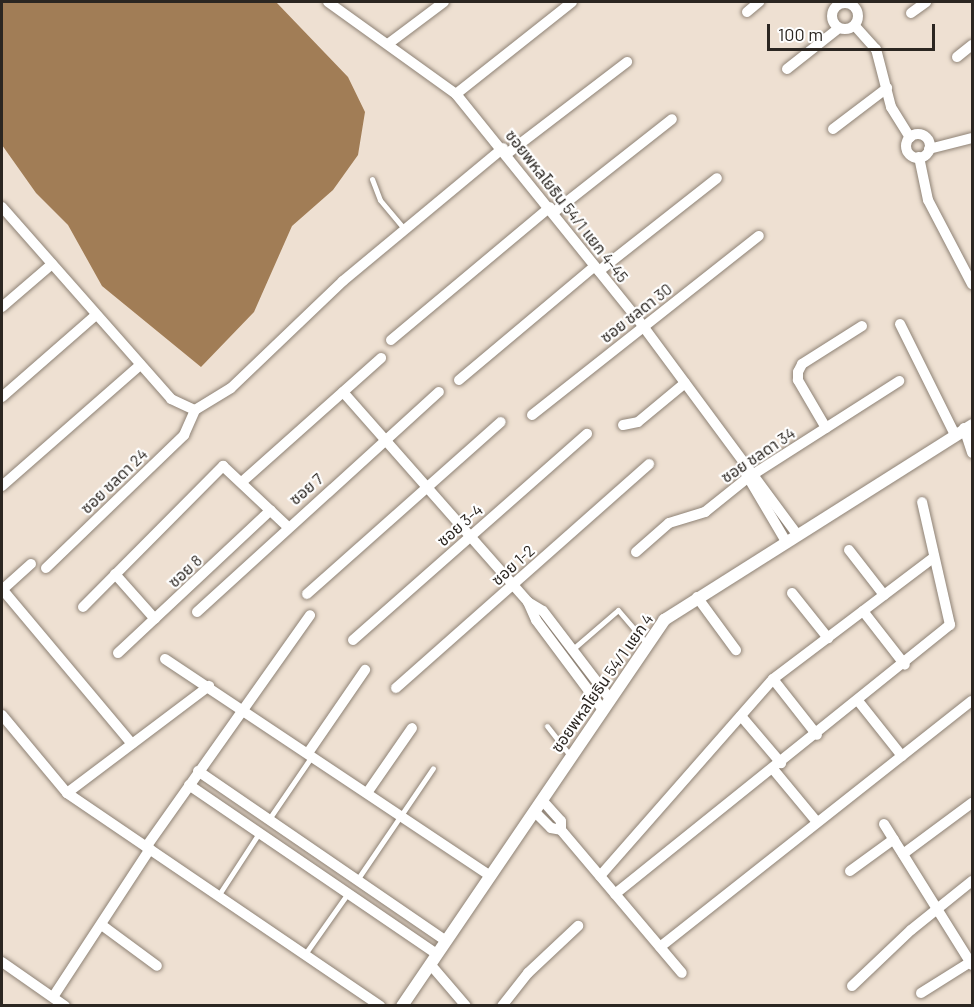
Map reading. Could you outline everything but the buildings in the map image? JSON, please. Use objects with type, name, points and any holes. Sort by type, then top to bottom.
[{"type":"street","name":"ซอยพหลโยธิน 54/1 แยก 4-45","points":[[328,2],[456,93],[506,151],[643,326],[745,465],[749,477],[790,537]]},
{"type":"street","points":[[388,44],[444,2]]},
{"type":"street","points":[[456,93],[572,2]]},
{"type":"street","points":[[747,12],[759,2]]},
{"type":"street","points":[[911,13],[926,2]]},
{"type":"street","points":[[839,28],[832,20],[830,5],[843,3],[854,6],[859,15],[855,26]]},
{"type":"street","points":[[786,69],[839,28],[855,26]]},
{"type":"street","points":[[855,26],[876,48],[896,118],[910,137]]},
{"type":"street","points":[[957,57],[972,45]]},
{"type":"street","points":[[3,212],[171,399],[195,410],[231,388],[343,281],[405,230],[506,151],[627,63]]},
{"type":"street","points":[[832,129],[887,88]]},
{"type":"street","points":[[391,340],[552,210],[672,119]]},
{"type":"street","points":[[910,137],[924,135],[929,149]]},
{"type":"street","points":[[910,137],[907,149],[919,157],[928,200],[972,284]]},
{"type":"street","points":[[919,157],[929,149],[972,138]]},
{"type":"street","points":[[459,380],[597,268],[717,178]]},
{"type":"street","name":"ซอย ชลดา 30","points":[[532,415],[759,236]]},
{"type":"street","points":[[2,307],[52,264]]},
{"type":"street","points":[[2,397],[96,315]]},
{"type":"street","points":[[900,324],[963,429],[972,453]]},
{"type":"street","points":[[826,428],[798,380],[798,372],[862,326]]},
{"type":"street","points":[[243,481],[381,358]]},
{"type":"street","points":[[2,486],[140,365]]},
{"type":"street","name":"ซอย ชลดา 34","points":[[636,552],[669,522],[705,512],[749,477],[899,381]]},
{"type":"street","points":[[622,425],[638,422],[685,383]]},
{"type":"street","points":[[343,392],[528,602],[536,620],[606,704]]},
{"type":"street","name":"ซอย 7","points":[[197,612],[287,526],[439,392]]},
{"type":"street","name":"ซอย ชลดา 24","points":[[46,568],[184,435],[195,410]]},
{"type":"street","points":[[307,594],[501,422]]},
{"type":"street","name":"ซอยพหลโยธิน 54/1 แยก 4","points":[[402,1005],[664,620],[790,537],[963,429]]},
{"type":"street","name":"ซอย 3-4","points":[[353,640],[587,434]]},
{"type":"street","name":"ซอย 1-2","points":[[396,688],[649,464]]},
{"type":"street","points":[[83,607],[223,466],[243,481],[287,526]]},
{"type":"street","points":[[615,894],[859,702],[950,625],[922,502]]},
{"type":"street","name":"ซอย 8","points":[[118,653],[271,510]]},
{"type":"street","points":[[849,550],[884,596]]},
{"type":"street","points":[[600,876],[773,679],[933,558]]},
{"type":"street","points":[[31,564],[2,590],[132,744]]},
{"type":"street","points":[[115,574],[155,619]]},
{"type":"street","points":[[792,593],[828,638]]},
{"type":"street","points":[[697,597],[736,650]]},
{"type":"street","points":[[528,602],[543,611],[574,648],[606,704]]},
{"type":"street","points":[[863,611],[905,665]]},
{"type":"street","points":[[53,997],[103,926],[148,848],[198,771],[310,615]]},
{"type":"street","points":[[165,659],[242,708],[490,876]]},
{"type":"street","points":[[310,755],[364,670]]},
{"type":"street","points":[[773,679],[817,735]]},
{"type":"street","points":[[67,793],[209,686]]},
{"type":"street","points":[[660,947],[972,701]]},
{"type":"street","points":[[859,702],[902,756]]},
{"type":"street","points":[[2,715],[67,793],[380,1005]]},
{"type":"street","points":[[741,716],[817,822]]},
{"type":"street","points":[[367,793],[411,728]]},
{"type":"street","points":[[198,771],[446,941]]},
{"type":"street","points":[[189,785],[437,954]]},
{"type":"street","points":[[542,800],[561,821],[561,830]]},
{"type":"street","points":[[903,854],[972,803]]},
{"type":"street","points":[[534,811],[551,828],[561,830],[682,973]]},
{"type":"street","points":[[884,824],[972,963],[921,993]]},
{"type":"street","points":[[850,871],[894,838]]},
{"type":"street","points":[[309,866],[317,853]]},
{"type":"street","points":[[852,986],[937,908],[972,881]]},
{"type":"street","points":[[409,935],[418,922]]},
{"type":"street","points":[[103,926],[157,966]]},
{"type":"street","points":[[502,1005],[528,973],[578,926]]},
{"type":"street","points":[[2,962],[65,1005]]},
{"type":"street","points":[[430,964],[466,1005]]},
{"type":"lane","points":[[372,179],[380,200],[405,230]]},
{"type":"lane","points":[[574,648],[618,610],[647,644]]},
{"type":"lane","points":[[547,726],[572,756]]},
{"type":"lane","points":[[269,819],[310,755]]},
{"type":"lane","points":[[357,880],[402,817],[433,768]]},
{"type":"lane","points":[[218,896],[259,833]]},
{"type":"lane","points":[[305,954],[348,893]]},
{"type":"shaded area","points":[[2,2],[276,2],[348,77],[365,112],[358,155],[333,190],[292,226],[254,312],[201,367],[102,286],[68,225],[36,193],[2,145]]}]
